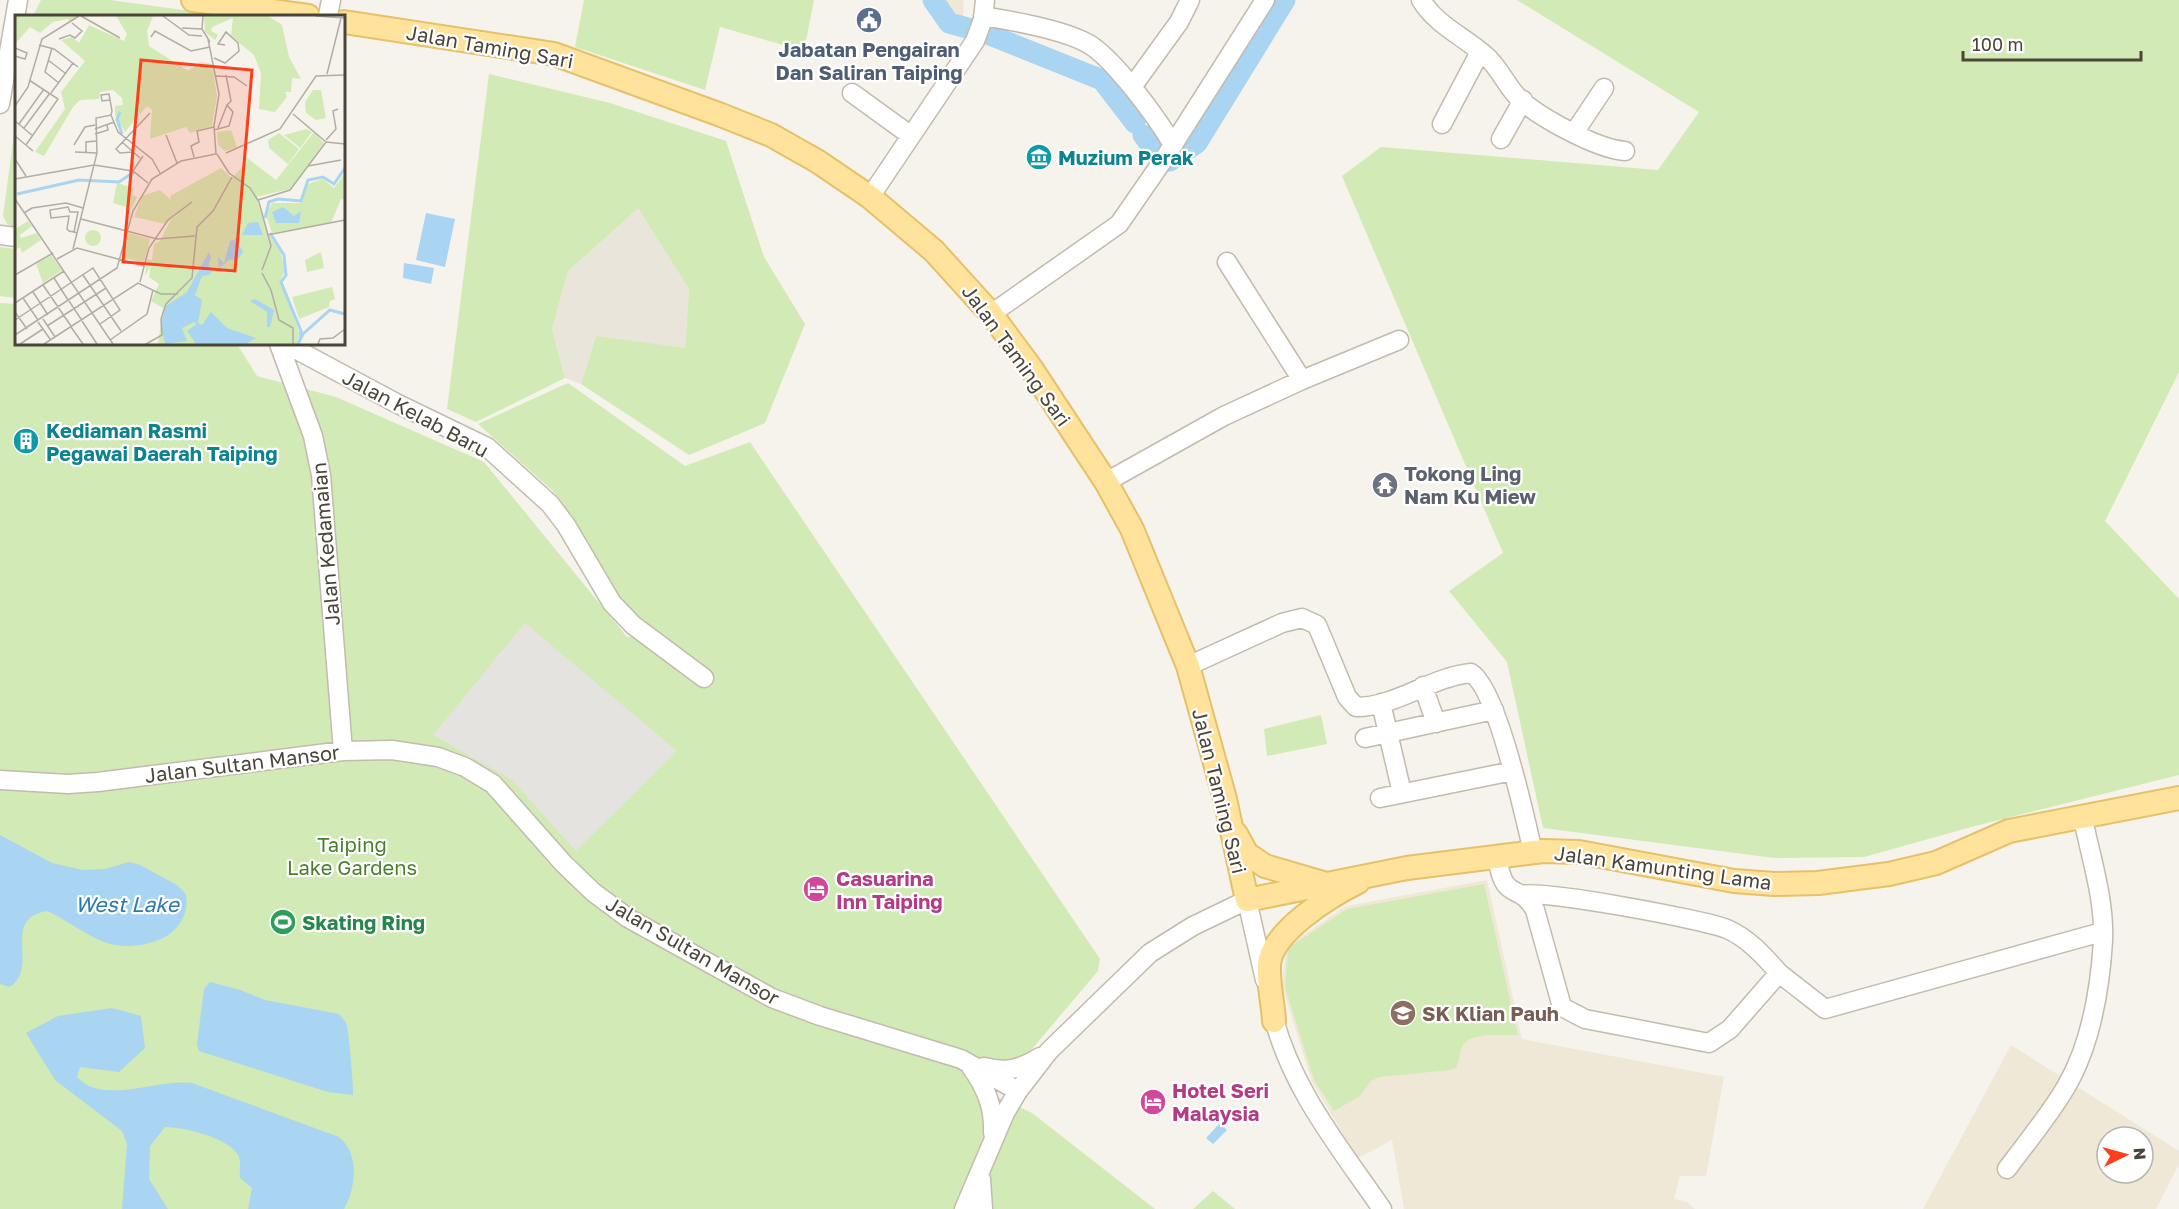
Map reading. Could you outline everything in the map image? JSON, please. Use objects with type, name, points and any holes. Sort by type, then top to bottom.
[{"type":"main road","points":[[193,0],[301,15]]},
{"type":"main road","name":"Jalan Taming Sari","points":[[345,22],[554,54],[595,66],[771,135],[817,161],[870,197],[940,257],[992,314],[1031,368],[1106,482],[1151,570],[1188,666],[1232,828],[1247,900]]},
{"type":"main road","name":"Jalan Kamunting Lama","points":[[1247,900],[1372,875],[1533,852],[1579,852],[1734,881],[1818,883],[1889,874],[1924,866],[2009,831],[2083,819],[2179,798]]},
{"type":"main road","points":[[1232,828],[1247,854],[1265,866],[1326,883]]},
{"type":"main road","points":[[1274,1021],[1269,965],[1273,949],[1281,936],[1302,918],[1347,888],[1372,875]]},
{"type":"street","points":[[15,15],[18,0]]},
{"type":"street","points":[[328,15],[331,0]]},
{"type":"street","points":[[992,314],[1119,224],[1173,146],[1265,0]]},
{"type":"street","points":[[1421,0],[1433,17],[1488,58],[1523,100],[1574,133],[1596,144],[1625,151]]},
{"type":"street","points":[[1132,87],[1179,22],[1184,2]]},
{"type":"street","points":[[870,197],[975,41],[984,8],[1087,43],[1132,87],[1173,146]]},
{"type":"street","points":[[0,104],[15,17]]},
{"type":"street","points":[[1442,124],[1480,52]]},
{"type":"street","points":[[1574,133],[1604,88]]},
{"type":"street","points":[[852,93],[910,135]]},
{"type":"street","points":[[1501,139],[1523,100]]},
{"type":"street","points":[[0,235],[15,237]]},
{"type":"street","points":[[1227,262],[1302,380]]},
{"type":"street","points":[[1106,482],[1224,416],[1302,380],[1399,340]]},
{"type":"street","name":"Jalan Kedamaian","points":[[279,345],[313,436],[321,475],[343,751]]},
{"type":"street","name":"Jalan Kelab Baru","points":[[288,345],[396,404],[487,447],[550,504],[566,525],[612,603],[633,625],[704,678]]},
{"type":"street","points":[[1188,666],[1282,623],[1302,618],[1317,625],[1347,697],[1356,707],[1381,703],[1423,686],[1471,673],[1479,677],[1494,710],[1513,771],[1533,852]]},
{"type":"street","points":[[1423,686],[1436,723]]},
{"type":"street","points":[[1381,703],[1402,793]]},
{"type":"street","points":[[1365,738],[1494,710]]},
{"type":"street","name":"Jalan Sultan Mansor","points":[[0,780],[68,784],[98,782],[343,751],[409,752],[438,757],[465,767],[493,784],[563,863],[593,892],[628,918],[772,998],[820,1016],[936,1050],[967,1062]]},
{"type":"street","points":[[1380,798],[1513,771]]},
{"type":"street","points":[[2007,1169],[2067,1085],[2082,1050],[2093,1013],[2102,932],[2099,896],[2083,819]]},
{"type":"street","points":[[1497,856],[1503,884],[1510,891],[1531,902],[1540,922],[1562,1006],[1585,1019],[1709,1043],[1730,1029],[1779,973]]},
{"type":"street","points":[[1521,895],[1534,892],[1713,924],[1745,939],[1779,973],[1825,1009],[2102,932]]},
{"type":"street","points":[[964,1209],[982,1171],[992,1140],[1018,1091],[1049,1051],[1150,953],[1193,927],[1247,900],[1274,1021],[1283,1049],[1304,1093],[1382,1209]]},
{"type":"street","points":[[967,1062],[1000,1071],[1016,1070],[1049,1051]]},
{"type":"street","points":[[967,1062],[1018,1091]]},
{"type":"street","points":[[967,1062],[990,1098],[994,1116],[992,1140]]},
{"type":"street","points":[[982,1171],[983,1209]]},
{"type":"shaded area","points":[[937,0],[964,0],[963,17],[942,7]]},
{"type":"shaded area","points":[[638,207],[689,289],[685,349],[596,336],[581,384],[565,378],[552,329],[568,271]]},
{"type":"shaded area","points":[[525,623],[677,751],[576,851],[511,779],[433,735]]},
{"type":"shaded area","name":"SK Klian Pauh","points":[[1487,880],[1522,1039],[1724,1077],[1706,1176],[1680,1176],[1674,1199],[1687,1202],[1695,1209],[1404,1209],[1392,1140],[1358,1158],[1312,1082],[1282,986],[1286,947],[1346,906]]},
{"type":"shaded area","points":[[2011,1045],[2138,1125],[2095,1125],[2095,1185],[2155,1185],[2155,1136],[2179,1151],[2179,1164],[2156,1209],[1923,1209]]},
{"type":"green space","points":[[41,0],[110,0],[221,15],[34,15]]},
{"type":"green space","points":[[584,0],[814,0],[804,51],[720,27],[705,90],[575,47]]},
{"type":"green space","points":[[1517,0],[2179,0],[2179,372],[2105,521],[2179,599],[2179,775],[1975,826],[1864,857],[1774,858],[1543,828],[1507,662],[1449,591],[1503,553],[1342,176],[1381,147],[1658,170],[1699,112]]},
{"type":"green space","points":[[489,74],[610,103],[726,141],[764,257],[805,324],[765,423],[689,455],[581,384],[596,336],[685,348],[689,289],[638,208],[568,271],[552,329],[565,378],[476,422],[447,409]]},
{"type":"green space","points":[[15,126],[15,228],[7,224],[3,216]]},
{"type":"green space","points":[[0,247],[15,249],[15,298],[0,296]]},
{"type":"green space","name":"Taiping Lake Gardens","points":[[0,303],[15,304],[15,345],[238,345],[257,376],[336,397],[484,462],[627,637],[656,635],[618,599],[554,492],[478,424],[568,383],[685,466],[750,442],[1100,959],[1098,971],[993,1095],[1032,1113],[1155,1209],[0,1209]]},
{"type":"green space","points":[[1321,715],[1327,744],[1267,756],[1264,729]]},
{"type":"green space","points":[[1484,884],[1518,1035],[1489,1035],[1473,1038],[1463,1045],[1456,1068],[1379,1077],[1371,1081],[1360,1096],[1334,1111],[1314,1080],[1285,987],[1288,948],[1347,909]]},
{"type":"green space","points":[[1213,1191],[1235,1209],[1193,1209]]},
{"type":"water","points":[[426,213],[455,219],[445,267],[416,260]]},
{"type":"water","points":[[404,263],[434,268],[431,284],[403,278]]},
{"type":"water","name":"West Lake","points":[[0,835],[52,863],[83,870],[105,869],[129,862],[140,865],[177,885],[185,893],[187,902],[184,915],[177,927],[162,938],[133,946],[104,942],[47,911],[33,916],[26,923],[23,933],[22,967],[18,978],[10,987],[0,984]]},
{"type":"water","points":[[210,982],[265,1000],[339,1014],[347,1026],[353,1095],[328,1092],[199,1051],[197,1044],[204,989]]},
{"type":"water","points":[[112,1008],[141,1016],[145,1048],[119,1072],[80,1067],[77,1077],[88,1085],[116,1090],[178,1082],[192,1083],[339,1137],[350,1152],[354,1171],[351,1191],[344,1209],[248,1209],[252,1188],[240,1178],[239,1158],[233,1149],[205,1135],[165,1127],[150,1146],[149,1179],[168,1209],[122,1209],[127,1144],[122,1131],[55,1080],[26,1033],[58,1016]]},
{"type":"water","points":[[1220,1123],[1227,1130],[1213,1144],[1206,1138]]},
{"type":"waterway","points":[[933,0],[949,23],[971,29]]},
{"type":"waterway","points":[[1170,161],[1197,143],[1285,0]]},
{"type":"waterway","points":[[985,33],[1102,80],[1135,123]]},
{"type":"waterway","points":[[1143,135],[1160,158]]},
{"type":"place","name":"Jabatan Pengairan Dan Saliran Taiping","points":[[869,20]]},
{"type":"place","name":"Muzium Perak","points":[[1039,157]]},
{"type":"place","name":"Kediaman Rasmi Pegawai Daerah Taiping","points":[[26,441]]},
{"type":"place","name":"Tokong Ling Nam Ku Miew","points":[[1385,485]]},
{"type":"place","name":"Casuarina Inn Taiping","points":[[816,889]]},
{"type":"place","name":"Skating Ring","points":[[283,922]]},
{"type":"place","name":"SK Klian Pauh","points":[[1403,1013]]},
{"type":"place","name":"Hotel Seri Malaysia","points":[[1153,1102]]}]
